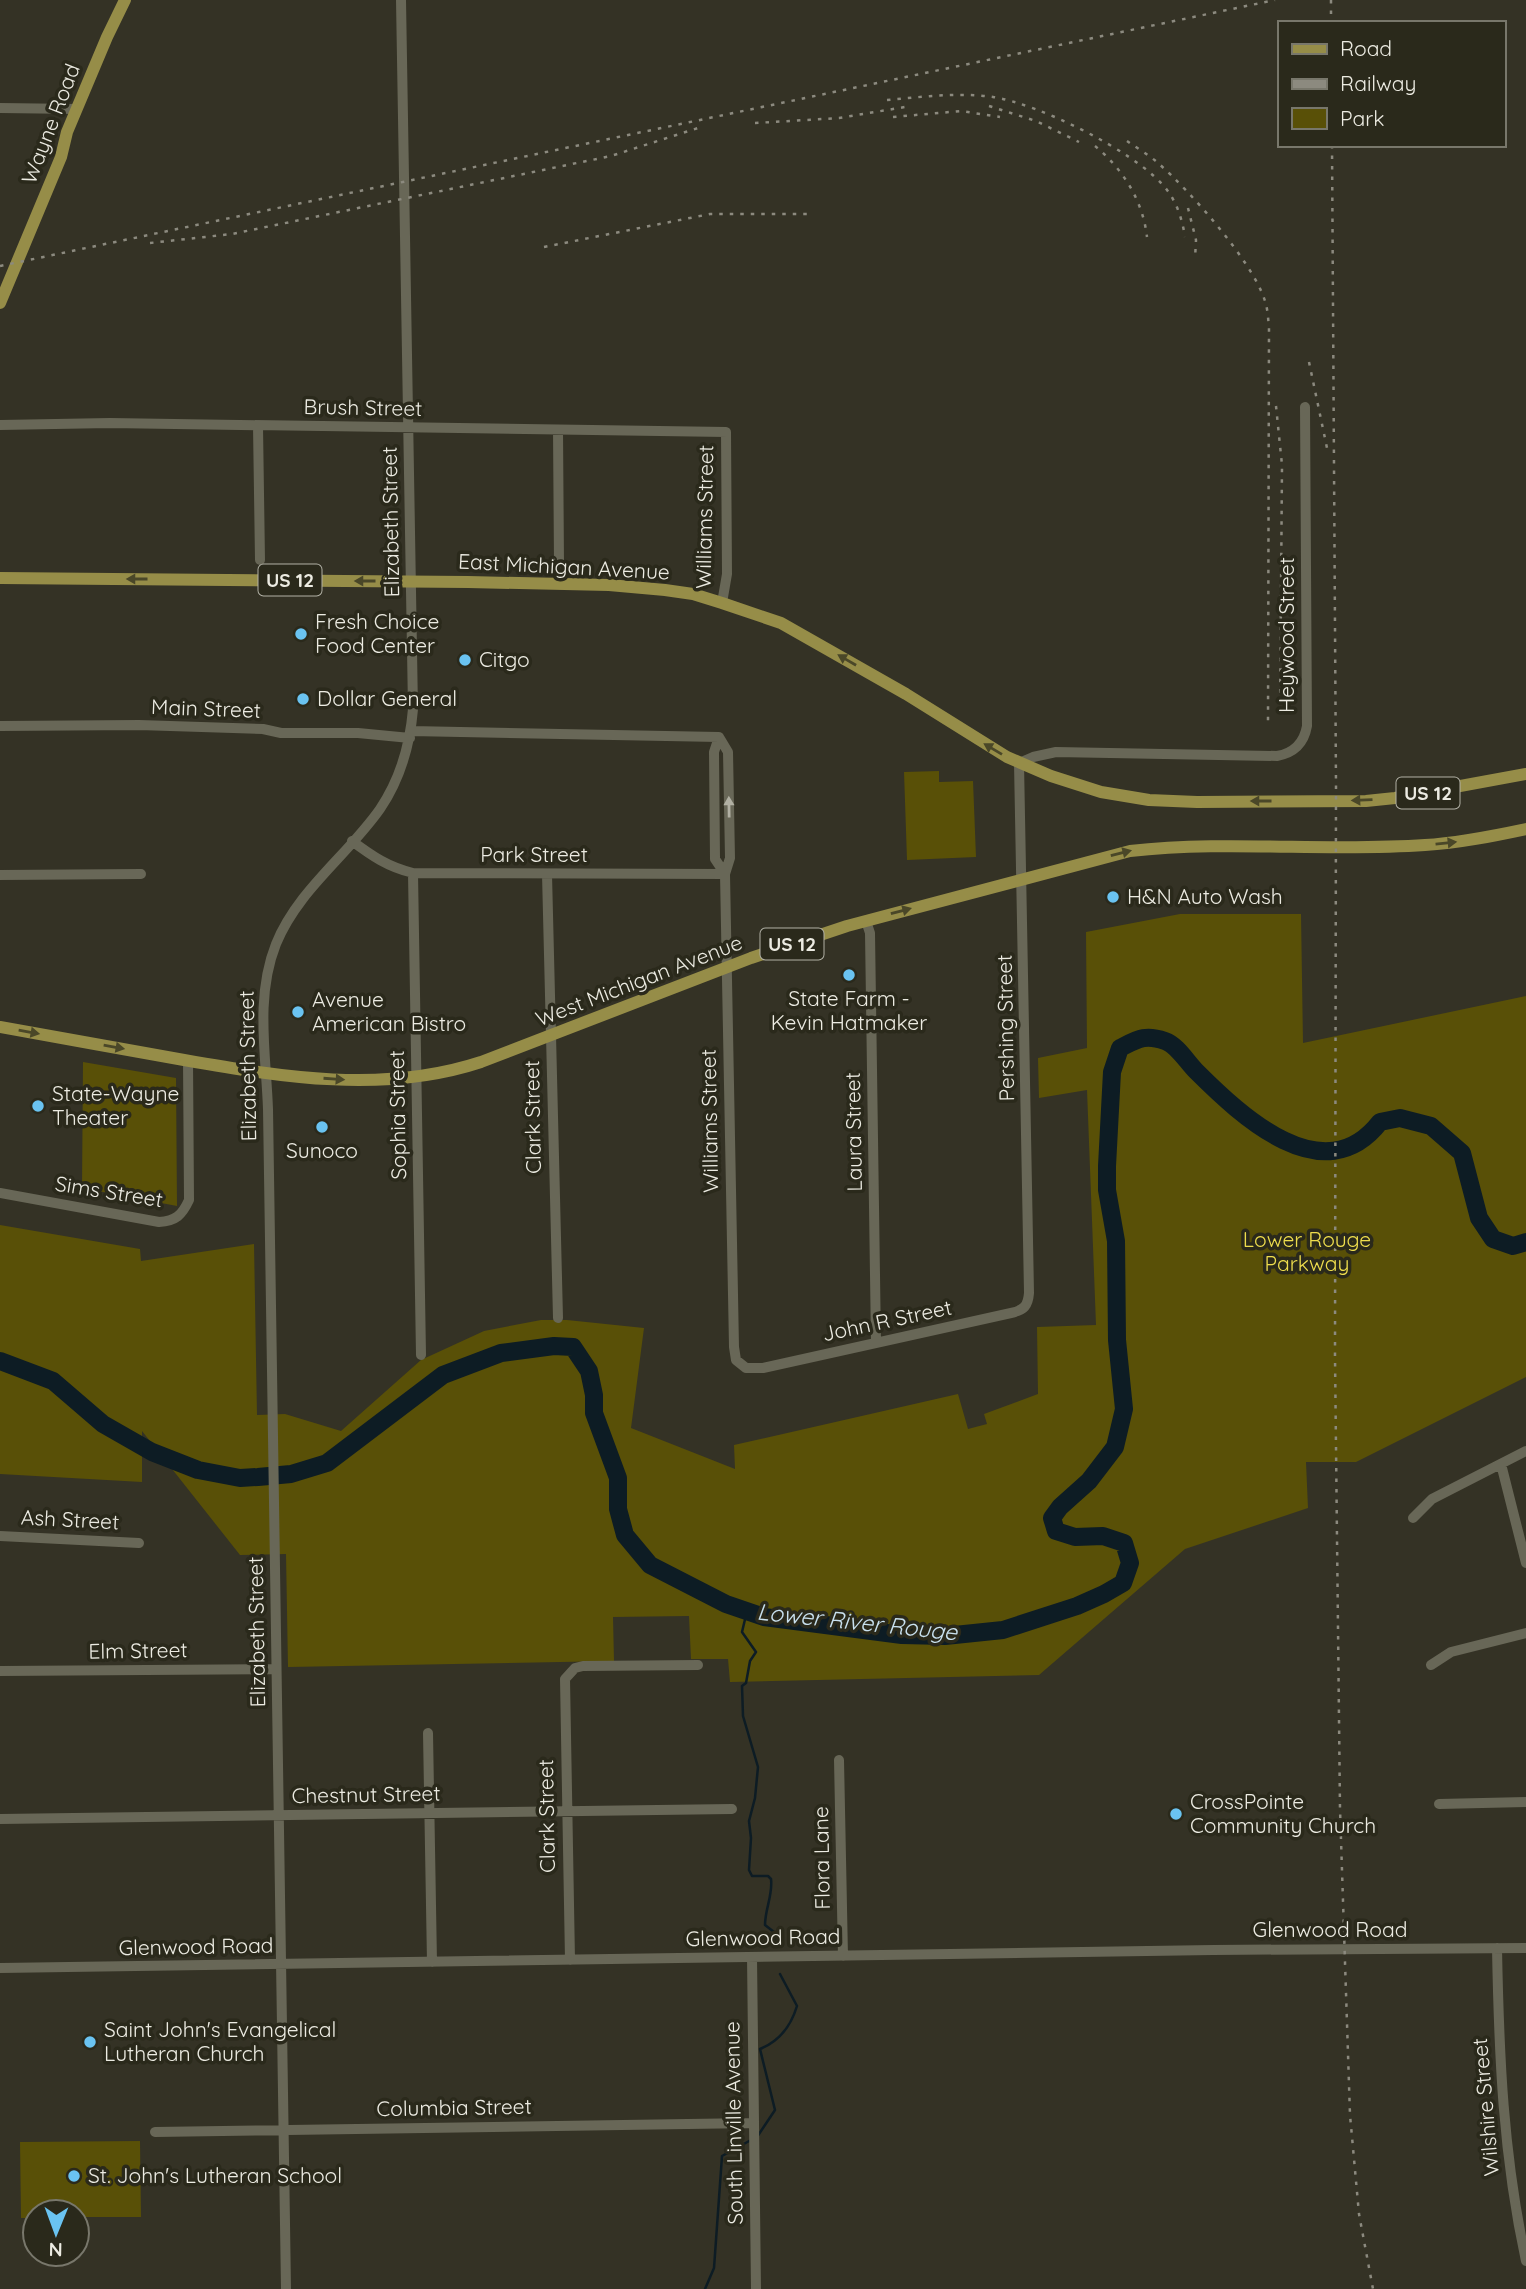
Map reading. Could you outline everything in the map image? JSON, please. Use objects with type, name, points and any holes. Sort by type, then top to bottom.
[{"type":"main road","name":"Wayne Road","points":[[0,303],[61,157],[67,132],[125,0]]},
{"type":"main road","name":"East Michigan Avenue","points":[[0,578],[411,581],[641,587],[693,594],[764,616],[803,634],[1019,763],[1101,792],[1149,800],[1395,799],[1526,774]]},
{"type":"main road","name":"West Michigan Avenue","points":[[0,1027],[266,1074],[371,1081],[415,1078],[458,1070],[728,967],[866,921],[1129,851],[1173,846],[1424,845],[1471,840],[1526,829]]},
{"type":"street","name":"Elizabeth Street","points":[[286,2289],[264,999],[275,946],[287,922],[299,903],[379,810],[400,772],[411,734],[414,709],[401,0]]},
{"type":"street","points":[[0,108],[77,108]]},
{"type":"street","name":"Heywood Street","points":[[1019,763],[1056,752],[1277,756],[1290,752],[1302,741],[1307,726],[1305,407]]},
{"type":"street","name":"Brush Street","points":[[0,425],[110,423],[726,432]]},
{"type":"street","points":[[258,426],[260,560]]},
{"type":"street","points":[[558,430],[559,563]]},
{"type":"street","name":"Williams Street","points":[[722,603],[727,574],[726,432]]},
{"type":"street","name":"Main Street","points":[[0,726],[139,725],[263,729],[281,733],[719,737]]},
{"type":"street","name":"Williams Street","points":[[719,737],[714,752],[715,859],[725,874],[734,1348],[736,1360],[741,1365]]},
{"type":"street","name":"Pershing Street","points":[[1019,763],[1029,1293]]},
{"type":"street","name":"Park Street","points":[[352,841],[377,861],[413,873],[725,874]]},
{"type":"street","name":"Sophia Street","points":[[413,873],[421,1355]]},
{"type":"street","points":[[0,875],[141,874]]},
{"type":"street","name":"Clark Street","points":[[547,874],[558,1318]]},
{"type":"street","name":"Laura Street","points":[[866,921],[870,933],[876,1343]]},
{"type":"street","name":"Sims Street","points":[[0,1193],[159,1222],[181,1216],[189,1200],[188,1060]]},
{"type":"street","name":"John R Street","points":[[741,1365],[752,1369],[763,1368],[1017,1312],[1027,1306],[1029,1293]]},
{"type":"street","points":[[1413,1518],[1432,1499],[1526,1451]]},
{"type":"street","points":[[1501,1464],[1526,1563]]},
{"type":"street","name":"Ash Street","points":[[0,1536],[139,1543]]},
{"type":"street","points":[[1432,1665],[1451,1652],[1526,1633]]},
{"type":"street","name":"Clark Street","points":[[570,1960],[564,1686],[569,1673],[583,1666],[698,1665]]},
{"type":"street","name":"Elm Street","points":[[0,1671],[276,1669]]},
{"type":"street","points":[[428,1733],[432,1962]]},
{"type":"street","name":"Flora Lane","points":[[839,1760],[843,1956]]},
{"type":"street","points":[[1439,1804],[1526,1802]]},
{"type":"street","name":"Chestnut Street","points":[[0,1819],[732,1809]]},
{"type":"street","name":"Wilshire Street","points":[[1497,1948],[1503,2117],[1510,2177],[1526,2261]]},
{"type":"street","name":"Glenwood Road","points":[[0,1968],[1526,1948]]},
{"type":"street","name":"South Linville Avenue","points":[[752,1957],[755,2289]]},
{"type":"street","name":"Columbia Street","points":[[155,2132],[753,2123]]},
{"type":"green space","points":[[939,771],[939,782],[973,781],[976,857],[907,860],[904,772]]},
{"type":"green space","name":"Lower Rouge Parkway","points":[[1180,914],[1301,914],[1303,1043],[1526,996],[1526,1377],[1356,1462],[1306,1462],[1308,1508],[1185,1549],[1039,1675],[730,1682],[728,1659],[691,1659],[689,1616],[613,1617],[614,1661],[288,1667],[286,1554],[240,1555],[142,1431],[142,1482],[0,1474],[0,1225],[140,1249],[141,1261],[254,1244],[257,1415],[285,1414],[341,1431],[421,1360],[484,1331],[541,1320],[567,1320],[644,1328],[631,1428],[735,1469],[734,1445],[958,1394],[968,1429],[987,1424],[984,1414],[1038,1394],[1037,1327],[1096,1325],[1087,1090],[1039,1098],[1038,1058],[1087,1048],[1086,932]]},
{"type":"green space","points":[[83,1062],[176,1078],[177,1206],[82,1188]]},
{"type":"green space","points":[[140,2141],[141,2217],[91,2217],[91,2198],[21,2198],[21,2218],[20,2142]]},
{"type":"waterway","name":"Lower River Rouge","points":[[0,1361],[53,1381],[103,1424],[152,1452],[198,1470],[240,1478],[291,1474],[327,1463],[443,1375],[501,1353],[554,1346],[573,1347],[589,1371],[594,1395],[594,1413],[618,1478],[618,1509],[625,1535],[650,1565],[726,1604],[764,1617],[902,1635],[945,1636],[1003,1630],[1077,1606],[1123,1583],[1130,1563],[1124,1543],[1103,1536],[1075,1537],[1056,1531],[1052,1518],[1060,1507],[1089,1481],[1115,1447],[1124,1409],[1117,1340],[1116,1241],[1107,1190],[1112,1072],[1120,1048],[1147,1038],[1169,1043],[1215,1089],[1259,1126],[1284,1140],[1309,1149],[1334,1151],[1358,1142],[1380,1122],[1400,1118],[1431,1126],[1462,1153],[1479,1218],[1493,1239],[1513,1246],[1526,1242]]},
{"type":"waterway","points":[[747,1611],[742,1632],[756,1652],[750,1661],[746,1683],[742,1686],[743,1716],[758,1767],[755,1798],[749,1821],[749,1870],[752,1876],[768,1876],[771,1879],[765,1925],[774,1932],[775,1940]]},
{"type":"waterway","points":[[757,2137],[775,2110],[760,2049],[784,2032],[797,2006],[780,1974]]},
{"type":"waterway","points":[[705,2289],[714,2268],[722,2156],[751,2140]]},
{"type":"railway","points":[[0,266],[1275,0]]},
{"type":"railway","points":[[1331,0],[1331,21]]},
{"type":"railway","points":[[887,100],[953,95],[993,97],[1034,109],[1083,130],[1129,157],[1162,184],[1178,209],[1185,237]]},
{"type":"railway","points":[[989,106],[1036,121],[1079,142]]},
{"type":"railway","points":[[755,123],[839,118],[905,107]]},
{"type":"railway","points":[[893,117],[961,111],[1000,117]]},
{"type":"railway","points":[[150,243],[232,234],[611,156],[698,128]]},
{"type":"railway","points":[[1127,141],[1158,163],[1203,209],[1248,267],[1266,304],[1269,328],[1268,722]]},
{"type":"railway","points":[[1095,146],[1123,175],[1130,187],[1141,211],[1147,237]]},
{"type":"railway","points":[[1332,147],[1336,786],[1335,1356],[1340,1809],[1350,2115],[1359,2214],[1373,2289]]},
{"type":"railway","points":[[1188,208],[1196,240],[1195,259]]},
{"type":"railway","points":[[544,247],[710,214],[809,214]]},
{"type":"railway","points":[[1309,362],[1327,448]]},
{"type":"railway","points":[[1276,406],[1282,465],[1280,720]]},
{"type":"place","name":"Fresh Choice Food Center","points":[[301,634]]},
{"type":"place","name":"Citgo","points":[[465,660]]},
{"type":"place","name":"Dollar General","points":[[303,699]]},
{"type":"place","name":"H&N Auto Wash","points":[[1113,897]]},
{"type":"place","name":"State Farm - Kevin Hatmaker","points":[[849,975]]},
{"type":"place","name":"Avenue American Bistro","points":[[298,1012]]},
{"type":"place","name":"State-Wayne Theater","points":[[38,1106]]},
{"type":"place","name":"Sunoco","points":[[322,1127]]},
{"type":"place","name":"CrossPointe Community Church","points":[[1176,1814]]},
{"type":"place","name":"Saint John's Evangelical Lutheran Church","points":[[90,2042]]},
{"type":"place","name":"St. John's Lutheran School","points":[[74,2176]]}]
